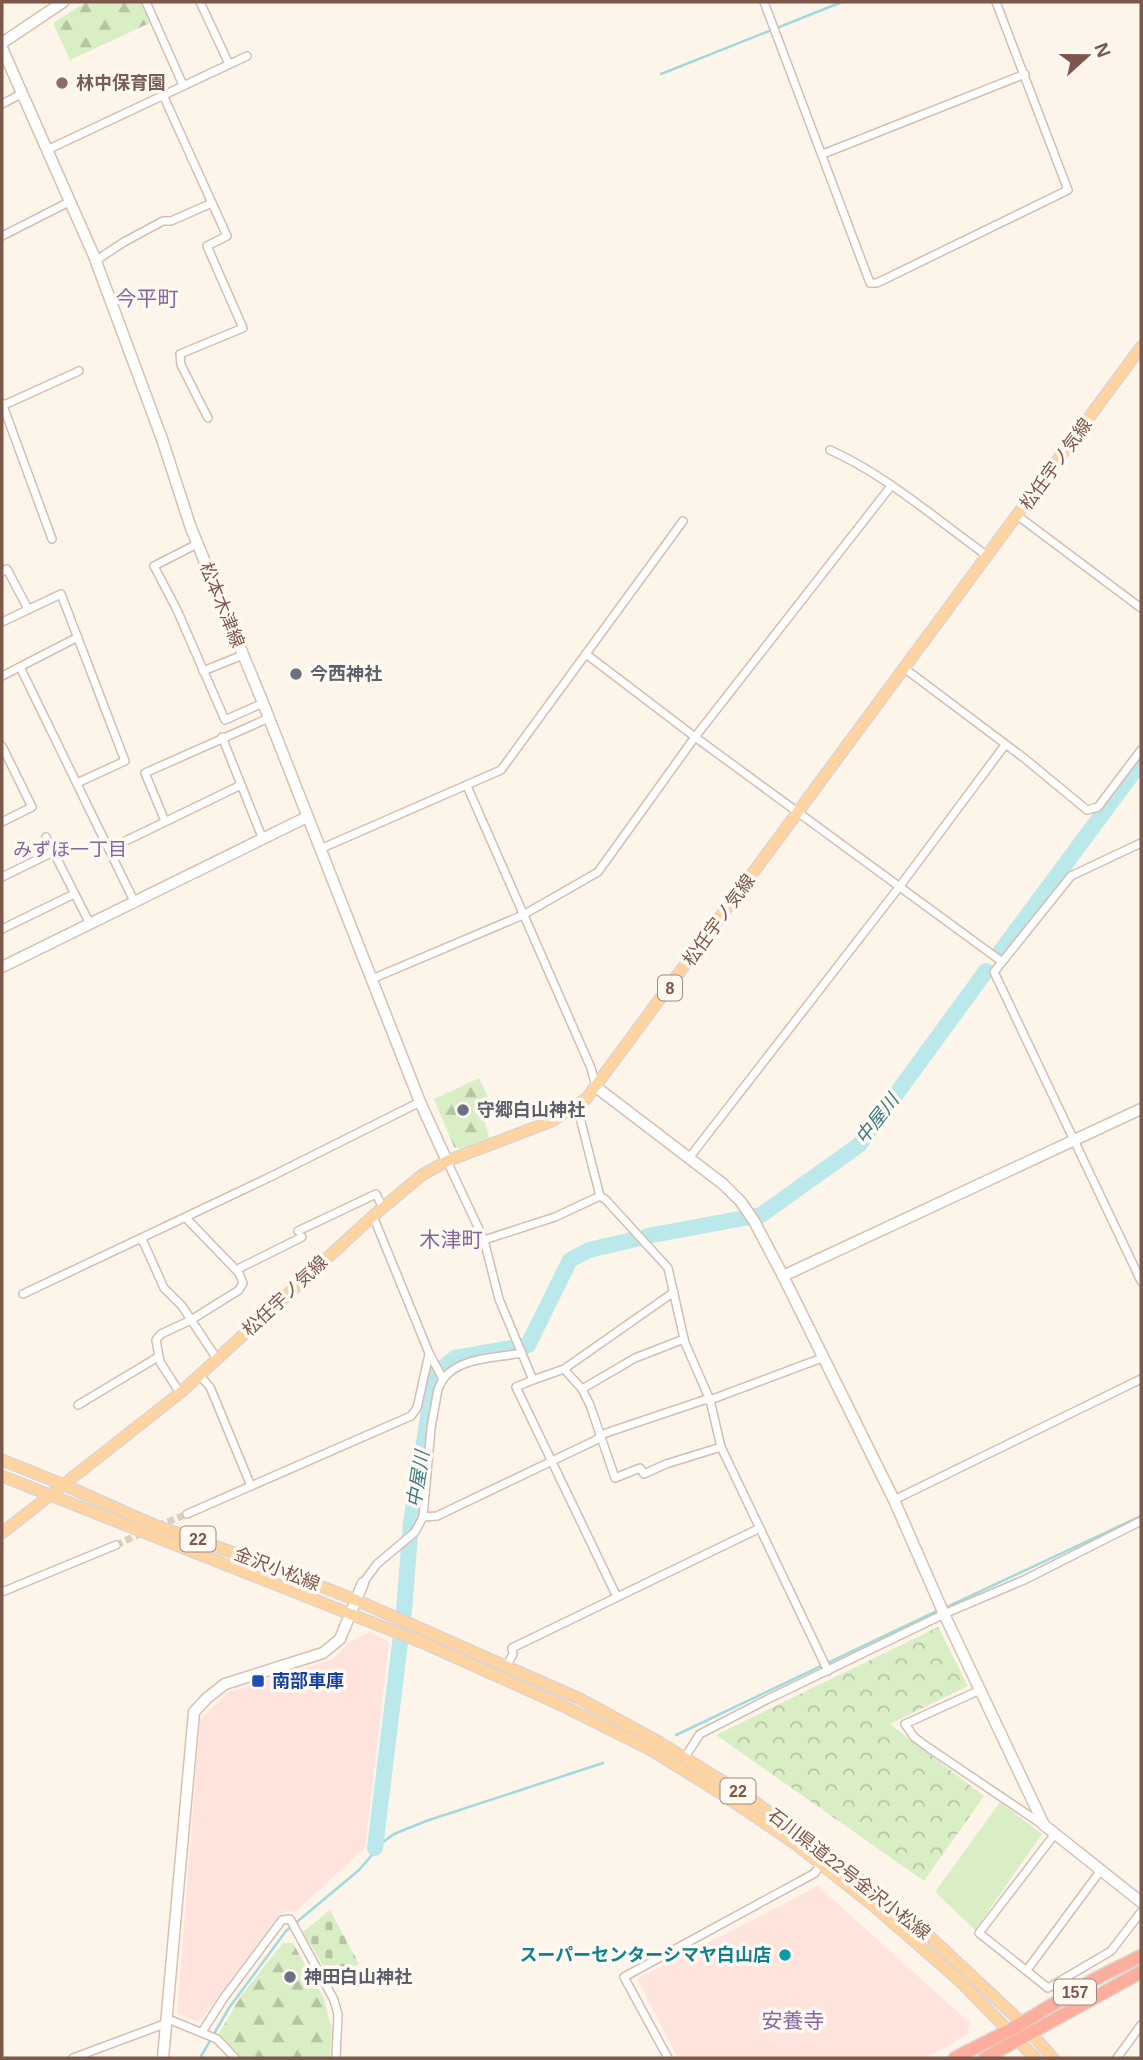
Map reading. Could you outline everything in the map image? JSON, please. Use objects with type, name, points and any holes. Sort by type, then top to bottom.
[{"type":"highway","name":"157","points":[[1027,2028],[1097,1978],[1141,1956]]},
{"type":"highway","name":"157","points":[[985,2058],[1027,2028],[1141,1972]]},
{"type":"highway","name":"157","points":[[955,2058],[1015,2035]]},
{"type":"main road","name":"松任宇ノ気線","points":[[2,1533],[200,1376],[373,1216],[422,1175],[447,1161],[552,1121],[577,1106],[596,1087],[1141,347]]},
{"type":"main road","name":"金沢小松線","points":[[2,1460],[154,1525],[234,1552],[396,1618]]},
{"type":"main road","name":"金沢小松線","points":[[2,1476],[313,1597],[390,1630]]},
{"type":"main road","name":"石川県道22号金沢小松線","points":[[396,1618],[580,1699],[685,1757],[779,1817],[927,1934],[1027,2028]]},
{"type":"main road","name":"石川県道22号金沢小松線","points":[[390,1630],[559,1704],[651,1750],[722,1794],[793,1842],[920,1945],[1015,2035]]},
{"type":"main road","name":"22","points":[[1027,2028],[1053,2058]]},
{"type":"main road","name":"22","points":[[1015,2035],[1035,2058]]},
{"type":"street","points":[[2,45],[63,2]]},
{"type":"street","points":[[146,2],[183,85]]},
{"type":"street","points":[[200,2],[229,64]]},
{"type":"street","points":[[764,2],[870,283],[877,283],[1068,190],[996,2]]},
{"type":"street","name":"松本木津線","points":[[2,45],[95,261],[162,439],[197,544],[269,718],[419,1102],[447,1161]]},
{"type":"street","points":[[47,150],[247,56]]},
{"type":"street","points":[[823,154],[1025,74]]},
{"type":"street","points":[[2,104],[23,93]]},
{"type":"street","points":[[163,95],[227,236],[207,246],[243,328],[180,354],[181,365],[208,418]]},
{"type":"street","points":[[2,236],[69,202]]},
{"type":"street","points":[[95,261],[163,221],[171,221],[212,203]]},
{"type":"street","points":[[52,539],[2,405],[79,371]]},
{"type":"street","points":[[830,450],[891,486],[986,555]]},
{"type":"street","points":[[372,979],[523,915],[598,872],[695,737],[891,486]]},
{"type":"street","points":[[1018,516],[1141,608]]},
{"type":"street","points":[[320,849],[501,770],[683,521]]},
{"type":"street","points":[[197,544],[154,566],[177,610],[225,720],[263,703]]},
{"type":"street","points":[[2,572],[7,569],[28,609]]},
{"type":"street","points":[[2,622],[61,594],[125,761],[77,783]]},
{"type":"street","points":[[2,676],[78,637]]},
{"type":"street","points":[[586,654],[1001,961]]},
{"type":"street","points":[[204,671],[243,655]]},
{"type":"street","points":[[20,667],[134,901]]},
{"type":"street","points":[[904,668],[1087,810],[1098,807],[1141,750]]},
{"type":"street","points":[[165,821],[145,773],[269,718]]},
{"type":"street","points":[[222,737],[262,837]]},
{"type":"street","points":[[689,1158],[900,886],[1005,745]]},
{"type":"street","points":[[2,746],[32,807],[2,822]]},
{"type":"street","points":[[108,849],[241,785]]},
{"type":"street","points":[[467,786],[591,1069],[596,1087],[723,1184],[751,1218],[783,1276],[894,1500],[942,1611],[1044,1825]]},
{"type":"street","points":[[2,967],[307,817]]},
{"type":"street","points":[[47,837],[89,922]]},
{"type":"street","points":[[1141,843],[1071,876],[994,972],[1141,1281]]},
{"type":"street","points":[[2,877],[53,852]]},
{"type":"street","points":[[2,929],[74,894]]},
{"type":"street","points":[[23,1294],[142,1239],[419,1102]]},
{"type":"street","points":[[577,1106],[600,1196],[668,1268],[684,1339],[710,1400],[720,1447],[826,1666]]},
{"type":"street","points":[[783,1276],[1141,1109]]},
{"type":"street","points":[[447,1161],[484,1240],[499,1298],[533,1380]]},
{"type":"street","points":[[236,1270],[376,1194],[383,1208]]},
{"type":"street","points":[[484,1240],[555,1217],[600,1196]]},
{"type":"street","points":[[163,2058],[194,1712],[225,1684],[323,1653],[340,1639],[363,1583],[377,1563],[415,1532],[423,1517],[439,1373],[373,1216]]},
{"type":"street","points":[[180,1393],[158,1357],[156,1340],[161,1334],[191,1320],[239,1290],[243,1283],[236,1270],[186,1217]]},
{"type":"street","points":[[142,1239],[159,1279],[217,1359]]},
{"type":"street","points":[[617,1597],[516,1387],[564,1369],[674,1292]]},
{"type":"street","points":[[582,1389],[635,1358],[684,1339]]},
{"type":"street","points":[[439,1373],[520,1348]]},
{"type":"street","points":[[187,1514],[411,1416],[417,1408],[429,1353]]},
{"type":"street","points":[[78,1405],[158,1357]]},
{"type":"street","points":[[423,1517],[437,1516],[600,1437],[822,1358]]},
{"type":"street","points":[[564,1369],[582,1389],[590,1405],[615,1478],[640,1468],[644,1474],[720,1447]]},
{"type":"street","points":[[200,1376],[210,1387],[251,1486]]},
{"type":"street","points":[[894,1500],[1141,1379]]},
{"type":"street","points":[[685,1757],[701,1734],[826,1666],[942,1611],[1024,1580],[1141,1521]]},
{"type":"street","points":[[506,1667],[513,1654],[512,1648],[760,1528]]},
{"type":"street","points":[[2,1592],[116,1545]]},
{"type":"street","points":[[980,1690],[905,1724],[914,1737],[1044,1825],[1141,1902]]},
{"type":"street","points":[[1054,1835],[979,1933],[1048,1988],[1111,1951],[1141,1912]]},
{"type":"street","points":[[668,2058],[624,1977],[815,1873],[820,1864]]},
{"type":"street","points":[[1027,1970],[1101,1870]]},
{"type":"street","points":[[205,2034],[223,1999],[282,1920],[290,1919],[334,2000],[338,2014],[336,2058]]},
{"type":"street","points":[[73,2058],[167,2021],[217,2039],[235,2058]]},
{"type":"street","points":[[1117,2058],[1141,2025]]},
{"type":"shaded area","points":[[370,1632],[389,1642],[365,1848],[296,1911],[280,1913],[199,2022],[177,2013],[200,1719],[229,1692],[333,1659],[349,1642]]},
{"type":"shaded area","points":[[818,1886],[970,2023],[967,2035],[925,2058],[678,2058],[637,1979]]},
{"type":"green space","points":[[86,2],[142,2],[152,22],[70,60],[53,23]]},
{"type":"green space","points":[[479,1078],[497,1116],[484,1120],[490,1140],[464,1150],[454,1147],[434,1099]]},
{"type":"green space","points":[[938,1627],[968,1686],[890,1724],[984,1796],[924,1881],[716,1735]]},
{"type":"green space","points":[[1000,1802],[1042,1834],[975,1930],[935,1892]]},
{"type":"green space","points":[[330,1910],[359,1964],[332,1981],[303,1932]]},
{"type":"green space","points":[[283,1943],[293,1943],[324,1999],[332,2030],[330,2058],[239,2058],[237,2052],[218,2035],[241,1996]]},
{"type":"waterway","points":[[661,74],[842,2]]},
{"type":"waterway","name":"中屋川","points":[[998,955],[1141,762]]},
{"type":"waterway","name":"中屋川","points":[[647,1236],[761,1215],[859,1145],[986,971]]},
{"type":"waterway","name":"中屋川","points":[[375,1848],[404,1610],[411,1522],[435,1374],[455,1358],[528,1345],[570,1260],[589,1250],[636,1239]]},
{"type":"waterway","points":[[945,1608],[1141,1516]]},
{"type":"waterway","points":[[676,1735],[939,1610]]},
{"type":"waterway","points":[[200,2058],[229,2008],[286,1931],[359,1870],[375,1848],[394,1834],[603,1763]]},
{"type":"tunnel","points":[[158,1526],[187,1514]]},
{"type":"tunnel","points":[[116,1545],[144,1532]]},
{"type":"place","name":"林中保育園","points":[[62,83]]},
{"type":"place","name":"今西神社","points":[[296,674]]},
{"type":"place","name":"守郷白山神社","points":[[463,1110]]},
{"type":"place","name":"南部車庫","points":[[258,1681]]},
{"type":"place","name":"スーパーセンターシマヤ白山店","points":[[785,1955]]},
{"type":"place","name":"神田白山神社","points":[[290,1977]]},
{"type":"district","name":"今平町","points":[[147,298]]},
{"type":"district","name":"みずほ一丁目","points":[[70,849]]},
{"type":"district","name":"木津町","points":[[451,1239]]},
{"type":"district","name":"安養寺","points":[[793,2020]]}]
